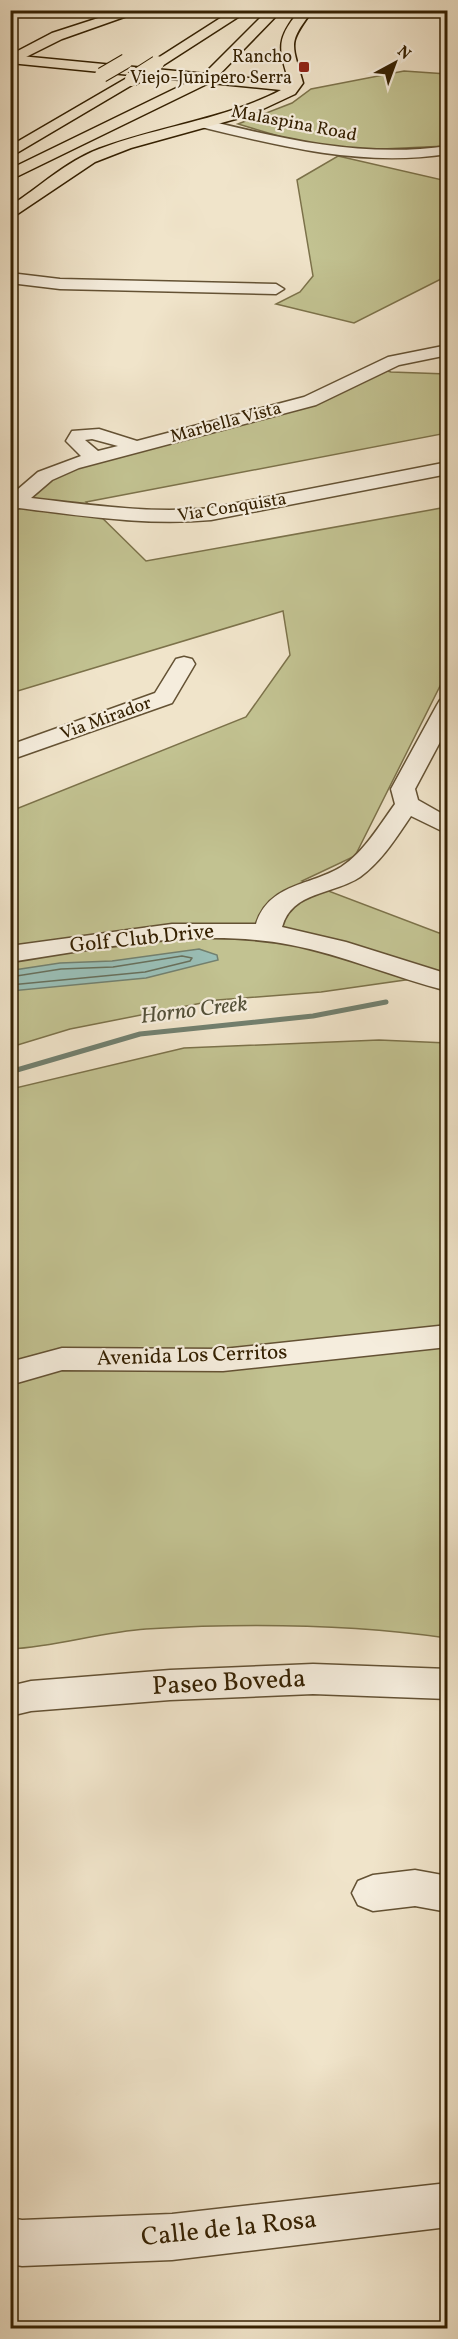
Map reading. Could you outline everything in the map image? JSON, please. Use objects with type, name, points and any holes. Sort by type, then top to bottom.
[{"type":"main road","points":[[11,60],[57,36],[138,10]]},
{"type":"main road","points":[[10,153],[243,10]]},
{"type":"main road","points":[[10,175],[208,78],[276,10]]},
{"type":"main road","points":[[10,223],[22,210],[87,166],[124,150],[202,128],[206,124],[257,107],[294,87],[296,83],[285,45],[289,32],[307,10]]},
{"type":"main road","points":[[97,78],[130,58]]},
{"type":"main road","points":[[11,60],[294,87]]},
{"type":"street","name":"Malaspina Road","points":[[206,124],[328,153],[389,156],[447,150]]},
{"type":"street","points":[[10,278],[70,284],[276,289]]},
{"type":"street","name":"Marbella Vista","points":[[13,504],[45,476],[93,457],[310,401],[394,361],[447,350]]},
{"type":"street","points":[[93,457],[75,441],[78,435],[93,432],[133,447]]},
{"type":"street","name":"Via Conquista","points":[[13,504],[121,517],[176,518],[211,514],[447,468]]},
{"type":"street","name":"Via Mirador","points":[[10,753],[164,698],[184,664]]},
{"type":"street","points":[[447,705],[403,789],[407,804],[447,827]]},
{"type":"street","points":[[268,927],[276,908],[286,898],[340,878],[359,866],[407,804],[447,800]]},
{"type":"street","name":"Golf Club Drive","points":[[10,942],[188,920],[344,937],[447,969]]},
{"type":"street","name":"Golf Club Drive","points":[[10,954],[182,931],[268,927],[447,983]]},
{"type":"street","name":"Avenida Los Cerritos","points":[[10,1374],[62,1359],[224,1360],[447,1336]]},
{"type":"street","name":"Paseo Boveda","points":[[10,1701],[170,1685],[301,1679],[447,1684]]},
{"type":"street","points":[[373,1893],[415,1888],[447,1894]]},
{"type":"street","name":"Calle de la Rosa","points":[[10,2241],[22,2243],[172,2237],[447,2205]]},
{"type":"green space","points":[[404,71],[447,74],[447,146],[360,150],[302,143],[238,124],[292,103],[311,89]]},
{"type":"green space","points":[[338,156],[447,181],[447,276],[354,323],[276,304],[300,292],[313,276],[297,180]]},
{"type":"green space","points":[[377,368],[391,372],[447,374],[447,433],[86,502],[146,561],[447,507],[447,672],[355,856],[302,881],[439,933],[447,933],[447,974],[321,992],[217,1000],[70,1029],[11,1047],[11,811],[246,717],[290,655],[283,611],[11,693],[10,506],[45,476],[310,401]]},
{"type":"green space","points":[[379,1040],[447,1043],[447,1638],[335,1627],[222,1626],[146,1629],[11,1649],[11,1089],[184,1048]]},
{"type":"water","points":[[199,949],[217,955],[218,960],[146,978],[11,991],[11,972],[14,970],[60,963],[112,961]]},
{"type":"waterway","name":"Horno Creek","points":[[10,1072],[140,1034],[313,1016],[386,1002]]},
{"type":"place","name":"Rancho Viejo-Junipero Serra","points":[[304,67]]}]
